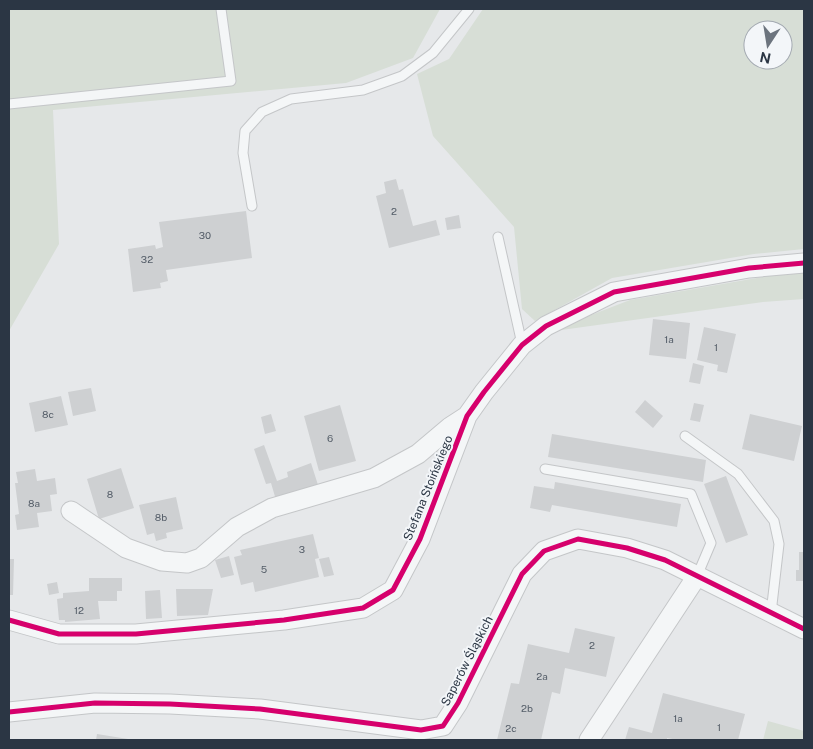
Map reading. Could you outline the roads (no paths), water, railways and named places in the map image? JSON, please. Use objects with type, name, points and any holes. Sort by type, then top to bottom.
[{"type":"street","name":"Stefana Stoińskiego","points":[[9,620],[59,634],[136,634],[284,620],[363,608],[393,590],[420,538],[467,416],[522,345],[546,326],[614,292],[749,268],[804,263]]},
{"type":"street","name":"Stefana Stoińskiego","points":[[71,511],[126,548],[162,561],[186,563],[201,558],[237,527],[272,508],[374,478],[418,454],[450,427],[467,416]]},
{"type":"street","name":"Saperów Śląskich","points":[[9,712],[95,703],[170,704],[260,709],[421,730],[443,726],[458,702],[522,574],[544,551],[578,539],[627,548],[665,560],[804,629]]},
{"type":"street","points":[[589,740],[697,576]]},
{"type":"lane","points":[[9,104],[231,81],[220,9]]},
{"type":"lane","points":[[252,206],[244,154],[245,131],[262,112],[291,99],[363,90],[402,76],[433,53],[469,9]]},
{"type":"lane","points":[[498,237],[522,345]]},
{"type":"lane","points":[[685,436],[738,474],[774,521],[779,544],[771,613]]},
{"type":"lane","points":[[545,469],[691,494],[711,543],[697,576]]}]
